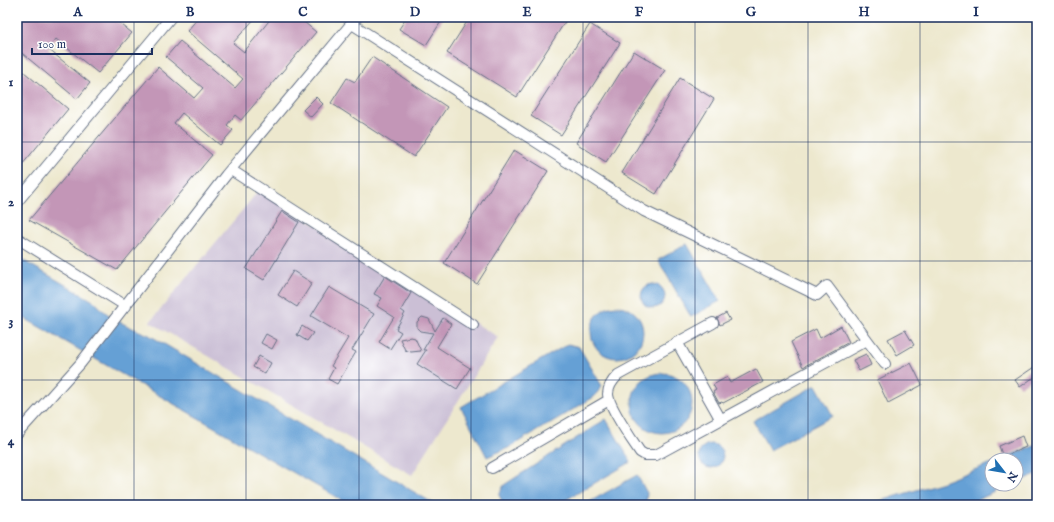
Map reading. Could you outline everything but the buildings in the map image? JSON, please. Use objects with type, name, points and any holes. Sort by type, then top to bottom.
[{"type":"lane","points":[[17,202],[171,17]]},
{"type":"lane","points":[[17,434],[80,364],[231,170],[354,21],[644,211],[817,295],[827,286],[885,364]]},
{"type":"lane","points":[[231,170],[473,325]]},
{"type":"lane","points":[[17,238],[124,308]]},
{"type":"lane","points":[[713,323],[618,375],[612,381],[608,390],[609,400],[640,452],[645,455],[656,455],[867,340]]},
{"type":"lane","points":[[677,342],[720,420]]},
{"type":"lane","points":[[492,468],[609,400]]},
{"type":"shaded area","points":[[259,190],[498,337],[412,475],[150,322]]},
{"type":"water","points":[[687,244],[720,301],[691,317],[658,260]]},
{"type":"water","points":[[17,257],[95,302],[113,318],[149,335],[436,505],[350,505],[17,314]]},
{"type":"water","points":[[653,284],[662,287],[665,296],[662,305],[653,308],[644,305],[641,296],[644,287]]},
{"type":"water","points":[[617,306],[627,308],[635,314],[641,322],[643,332],[641,342],[635,350],[627,356],[617,358],[607,356],[599,350],[593,342],[591,332],[593,322],[599,314],[607,308]]},
{"type":"water","points":[[568,344],[579,347],[602,386],[594,397],[508,448],[487,457],[461,407]]},
{"type":"water","points":[[662,373],[678,378],[683,382],[687,387],[692,403],[687,419],[683,424],[678,428],[662,433],[646,428],[641,424],[637,419],[632,403],[637,387],[641,382],[646,378]]},
{"type":"water","points":[[816,385],[833,416],[770,450],[753,421]]},
{"type":"water","points":[[606,419],[631,462],[557,505],[504,505],[499,495],[504,485]]},
{"type":"water","points":[[711,444],[720,447],[723,456],[720,465],[711,468],[702,465],[699,456],[702,447]]},
{"type":"water","points":[[1037,445],[1037,474],[1024,480],[1024,452],[1019,452]]},
{"type":"water","points":[[984,466],[984,492],[995,492],[965,505],[867,505],[943,482]]},
{"type":"water","points":[[637,475],[647,493],[646,502],[640,505],[584,505]]}]
